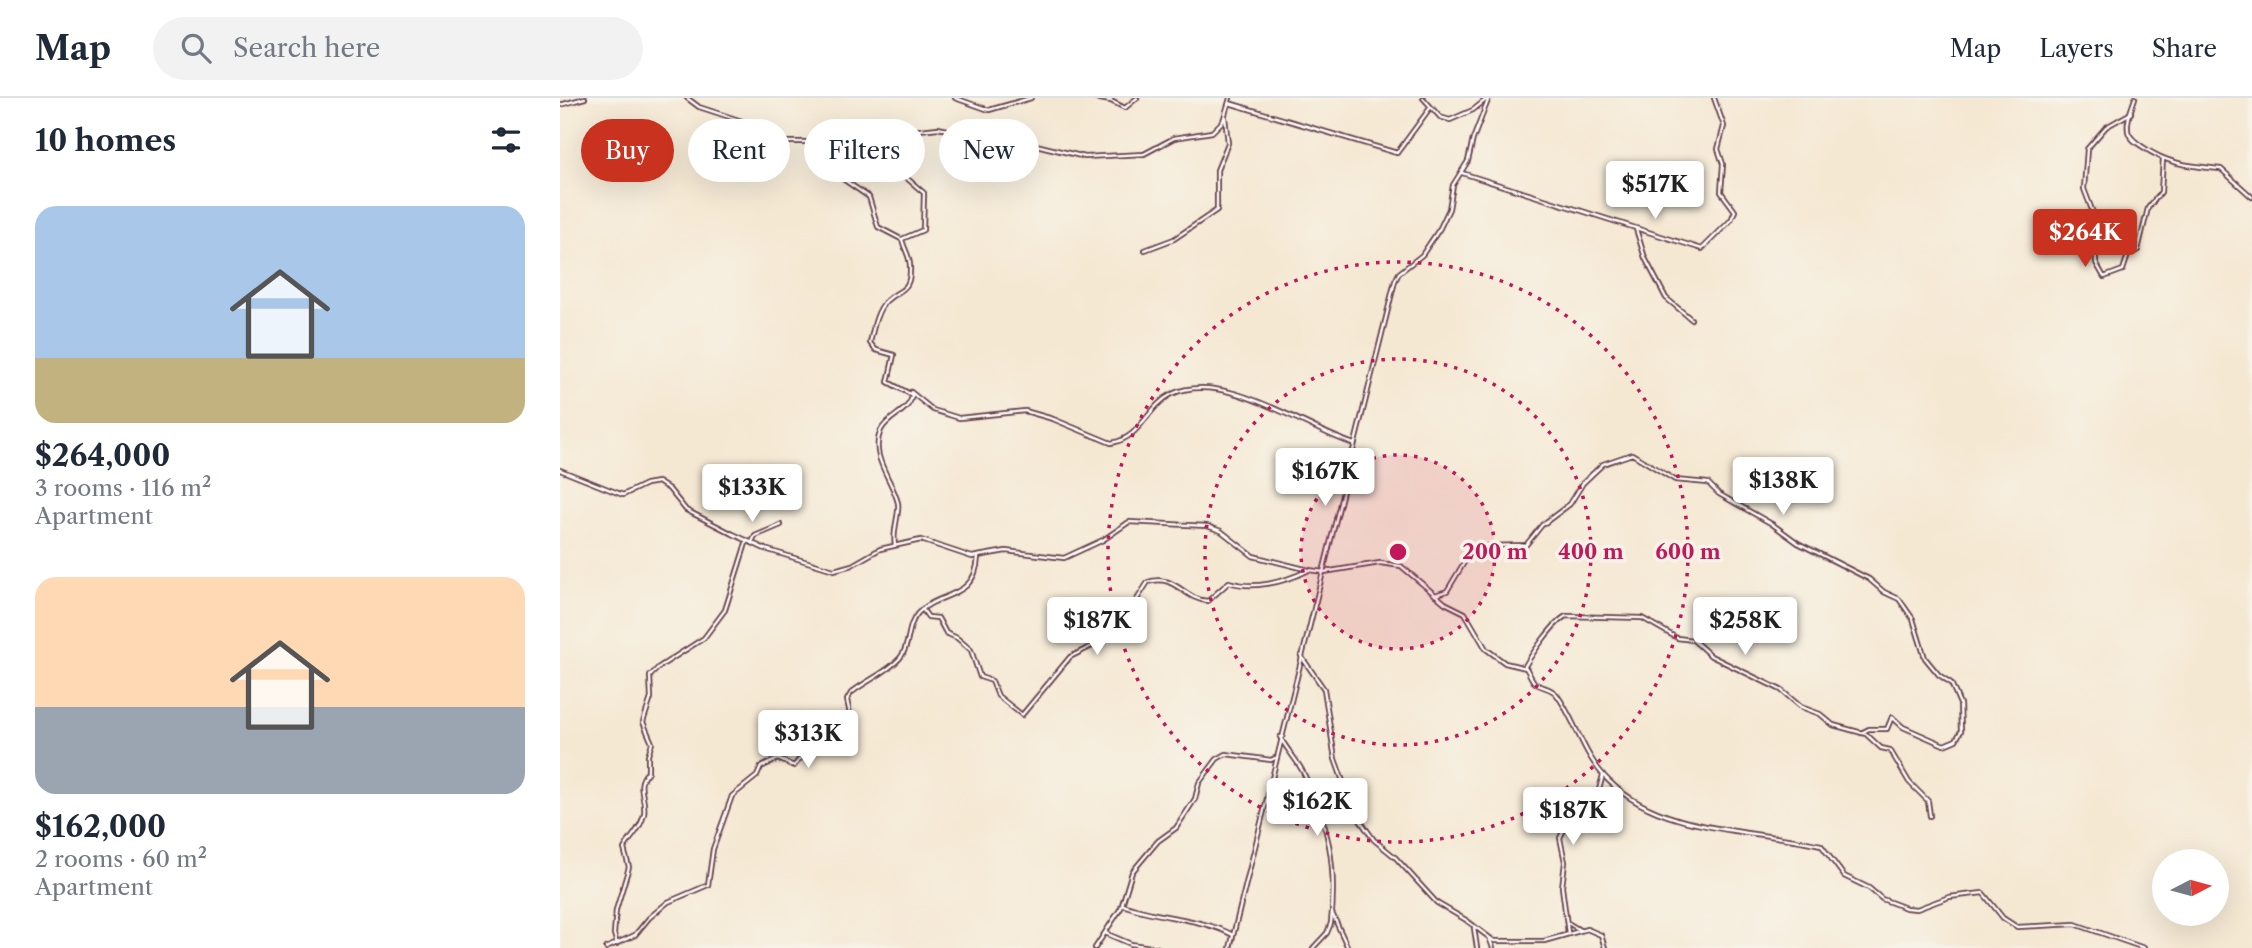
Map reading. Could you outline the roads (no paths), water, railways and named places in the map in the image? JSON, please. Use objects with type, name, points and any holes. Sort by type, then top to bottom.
[{"type":"street","points":[[560,105],[585,98]]},
{"type":"street","points":[[687,98],[705,109],[742,121],[773,141],[804,140]]},
{"type":"street","points":[[955,98],[989,110],[1031,98]]},
{"type":"street","points":[[1094,98],[1125,108],[1137,98]]},
{"type":"street","points":[[925,129],[938,128],[963,133],[991,134],[1053,147],[1081,157],[1112,153],[1133,155],[1151,152],[1174,138],[1212,132],[1225,116],[1230,98]]},
{"type":"street","points":[[1423,98],[1442,119],[1450,120],[1473,110],[1489,98]]},
{"type":"street","points":[[1230,948],[1280,737],[1324,572],[1396,277],[1419,260],[1438,232],[1449,209],[1453,185],[1461,173],[1489,98]]},
{"type":"street","points":[[1461,173],[1702,249],[1733,216],[1734,206],[1721,192],[1723,163],[1717,151],[1724,126],[1714,98]]},
{"type":"street","points":[[2135,98],[2129,135],[2163,159],[2195,169],[2221,169],[2252,197]]},
{"type":"street","points":[[1229,103],[1397,153],[1430,108]]},
{"type":"street","points":[[2131,113],[2106,127],[2087,149],[2084,189],[2095,218],[2096,263],[2104,277],[2123,270],[2128,255],[2135,253],[2141,243],[2146,213],[2162,189],[2163,159]]},
{"type":"street","points":[[1145,250],[1174,239],[1217,210],[1217,170],[1228,144],[1225,116]]},
{"type":"street","points":[[847,182],[869,197],[878,228],[902,239],[923,230],[926,196],[908,182]]},
{"type":"street","points":[[1635,228],[1645,258],[1666,298],[1691,319]]},
{"type":"street","points":[[902,239],[910,265],[906,286],[902,292],[885,302],[876,320],[870,343],[873,348],[895,356],[888,382],[911,392],[933,410],[959,418],[1025,411],[1053,418],[1111,443],[1136,431],[1154,406],[1164,398],[1181,391],[1221,389],[1278,410],[1337,440],[1354,444]]},
{"type":"street","points":[[895,545],[893,525],[898,507],[879,459],[879,439],[883,428],[911,402],[911,392]]},
{"type":"street","points":[[1435,595],[1446,592],[1471,551],[1489,546],[1526,545],[1542,525],[1571,503],[1573,495],[1603,464],[1615,457],[1632,454],[1675,480],[1708,483],[1719,494],[1772,524],[1801,545],[1819,551],[1832,561],[1870,579],[1884,592],[1899,599],[1913,618],[1925,659],[1951,682],[1961,707],[1961,731],[1956,740],[1944,746],[1903,727],[1892,718],[1887,729],[1861,733]]},
{"type":"street","points":[[560,470],[623,495],[646,484],[658,482],[669,489],[686,510],[753,543],[834,570],[852,565],[876,550],[925,540],[958,554],[978,557],[1006,551],[1067,558],[1103,540],[1127,523],[1152,521],[1217,529],[1253,555],[1309,570],[1324,572],[1390,563],[1407,569],[1435,595],[1465,613],[1486,649],[1505,663],[1528,670],[1536,684],[1555,692],[1575,727],[1580,743],[1603,775],[1636,803],[1674,818],[1821,845],[1844,876],[1870,888],[1882,899],[1906,908],[1917,909],[1949,897],[1983,893],[2003,918],[2017,927],[2075,924],[2144,948]]},
{"type":"street","points":[[753,543],[755,536],[781,525]]},
{"type":"street","points":[[617,944],[614,934],[616,911],[629,867],[624,849],[640,828],[644,813],[640,786],[642,777],[648,772],[648,755],[652,743],[643,722],[651,698],[650,676],[659,667],[704,638],[725,610],[747,540]]},
{"type":"street","points":[[606,948],[635,935],[649,918],[668,902],[708,885],[713,849],[733,795],[757,775],[763,765],[778,759],[793,766],[808,752],[818,735],[828,731],[845,730],[850,714],[847,702],[849,696],[899,659],[909,628],[923,610],[953,596],[970,583],[978,557]]},
{"type":"street","points":[[923,610],[928,617],[938,618],[946,633],[969,649],[980,677],[992,681],[998,697],[1022,715],[1067,660],[1094,645],[1101,620],[1134,604],[1149,582],[1170,580],[1192,597],[1208,601],[1229,582],[1240,586],[1280,583],[1309,570]]},
{"type":"street","points":[[1522,667],[1563,617],[1637,617],[1678,638],[1693,640],[1711,656],[1768,682],[1796,705],[1820,715],[1831,724],[1861,733],[1894,754],[1909,782],[1928,801],[1930,816]]},
{"type":"street","points":[[1301,656],[1324,690],[1335,760],[1345,794],[1358,818],[1374,840],[1396,858],[1437,903],[1473,925],[1490,940],[1493,948]]},
{"type":"street","points":[[1280,737],[1303,772],[1324,820],[1331,848],[1332,912],[1329,929],[1313,948]]},
{"type":"street","points":[[1095,948],[1122,905],[1132,872],[1158,841],[1176,828],[1195,799],[1199,783],[1219,757],[1226,754],[1269,760],[1275,758]]},
{"type":"street","points":[[1569,933],[1562,887],[1565,862],[1560,838],[1569,821],[1586,813],[1595,804],[1603,775]]},
{"type":"street","points":[[1122,905],[1165,916],[1200,920],[1233,935]]},
{"type":"street","points":[[1332,912],[1348,948]]},
{"type":"street","points":[[1568,923],[1580,930]]},
{"type":"street","points":[[1473,925],[1477,948]]},
{"type":"street","points":[[1490,940],[1533,942],[1590,929],[1601,934],[1605,948]]},
{"type":"street","points":[[1105,933],[1131,944],[1158,948]]}]
